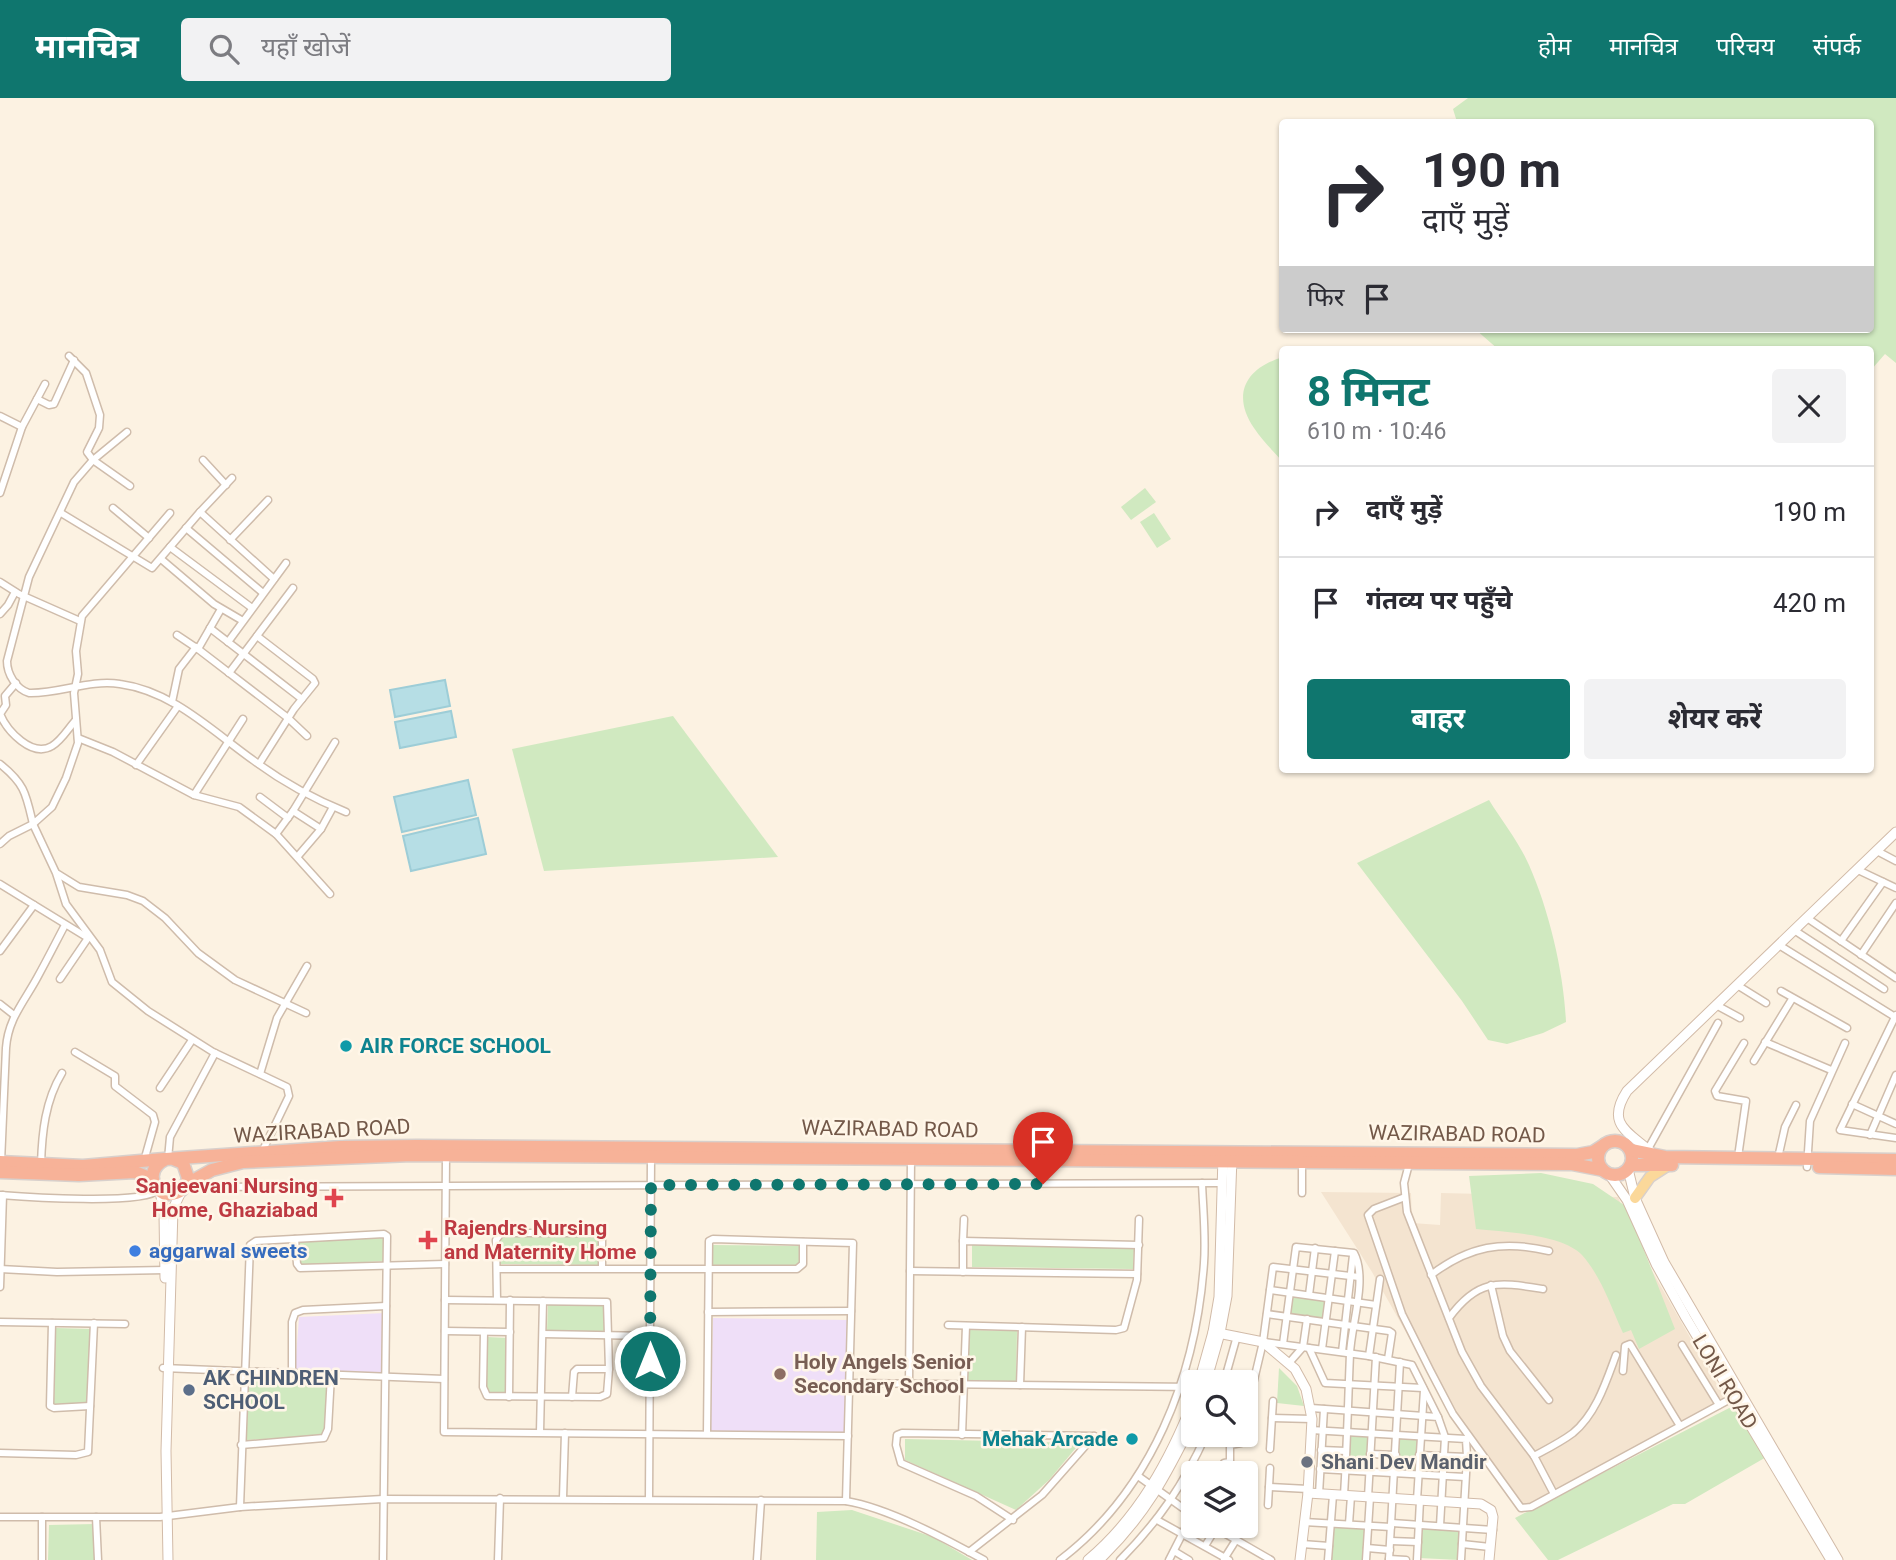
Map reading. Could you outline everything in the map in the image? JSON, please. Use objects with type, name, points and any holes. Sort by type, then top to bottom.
[{"type":"highway","points":[[1629,1167],[1630,1150],[1626,1145],[1618,1141],[1604,1145],[1598,1157],[1606,1172],[1621,1174],[1629,1167],[1896,1160]]},
{"type":"highway","name":"WAZIRABAD ROAD","points":[[0,1165],[83,1166],[261,1152],[417,1146],[911,1159],[1577,1155],[1593,1152],[1604,1145]]},
{"type":"highway","points":[[1630,1150],[1738,1158],[1778,1158],[1808,1163],[1896,1169]]},
{"type":"highway","name":"WAZIRABAD ROAD","points":[[185,1187],[212,1170],[243,1162],[651,1151],[1228,1156],[1302,1161],[1572,1164],[1606,1172]]},
{"type":"highway","points":[[0,1165],[79,1175],[135,1172],[147,1177],[157,1189],[171,1195],[185,1187],[186,1168],[169,1159],[154,1169],[157,1189]]},
{"type":"main road","points":[[1634,1201],[1650,1177],[1669,1165]]},
{"type":"street","points":[[37,399],[53,405],[71,358],[86,373],[100,415],[99,428],[86,450],[93,460],[130,486]]},
{"type":"street","points":[[0,493],[22,427],[45,384]]},
{"type":"street","points":[[0,416],[22,427]]},
{"type":"street","points":[[127,432],[93,460],[74,482],[32,568],[7,665],[16,683],[20,689],[29,693],[107,683],[153,691],[258,764],[346,813]]},
{"type":"street","points":[[203,460],[226,485]]},
{"type":"street","points":[[61,513],[152,568],[232,478]]},
{"type":"street","points":[[230,540],[268,500]]},
{"type":"street","points":[[113,508],[149,538]]},
{"type":"street","points":[[200,512],[274,579]]},
{"type":"street","points":[[0,844],[9,836],[33,824],[52,807],[66,778],[78,738],[75,688],[80,621],[170,513]]},
{"type":"street","points":[[186,528],[263,593]]},
{"type":"street","points":[[170,547],[252,608]]},
{"type":"street","points":[[160,559],[220,608],[243,621]]},
{"type":"street","points":[[228,642],[286,563]]},
{"type":"street","points":[[0,582],[23,596],[80,621]]},
{"type":"street","points":[[229,673],[293,588]]},
{"type":"street","points":[[0,614],[15,592]]},
{"type":"street","points":[[136,765],[175,704],[178,669],[197,648],[220,608]]},
{"type":"street","points":[[210,628],[302,699]]},
{"type":"street","points":[[177,635],[288,718],[307,736]]},
{"type":"street","points":[[257,636],[313,679],[313,687],[288,718],[258,764]]},
{"type":"street","points":[[16,683],[4,696],[6,705],[0,714],[7,728],[18,739],[37,747],[48,748],[75,722]]},
{"type":"street","points":[[194,795],[243,719]]},
{"type":"street","points":[[78,738],[113,752],[194,795],[239,807],[276,834],[330,894]]},
{"type":"street","points":[[276,834],[335,742]]},
{"type":"street","points":[[0,764],[25,790],[33,824],[56,873],[66,904],[100,950],[112,982],[148,1011],[192,1040],[283,1084],[290,1092],[261,1152]]},
{"type":"street","points":[[260,797],[288,818]]},
{"type":"street","points":[[298,856],[321,829],[333,807]]},
{"type":"street","points":[[293,811],[321,829]]},
{"type":"street","points":[[1718,1023],[1652,1152],[1621,1128],[1617,1115],[1620,1103],[1635,1081],[1895,835]]},
{"type":"street","points":[[1877,851],[1896,861]]},
{"type":"street","points":[[1858,870],[1896,888]]},
{"type":"street","points":[[56,873],[79,887],[127,894],[143,901],[165,918],[198,953],[226,973],[247,986],[306,1013]]},
{"type":"street","points":[[1841,941],[1882,882]]},
{"type":"street","points":[[0,884],[90,939]]},
{"type":"street","points":[[1861,955],[1896,903]]},
{"type":"street","points":[[0,951],[33,905]]},
{"type":"street","points":[[1807,918],[1896,978]]},
{"type":"street","points":[[0,1165],[3,1067],[7,1039],[14,1015],[36,981],[65,925]]},
{"type":"street","points":[[1794,930],[1884,989]]},
{"type":"street","points":[[60,979],[90,939]]},
{"type":"street","points":[[1779,945],[1895,1016],[1840,1130],[1896,1138]]},
{"type":"street","points":[[260,1074],[277,1018],[307,966]]},
{"type":"street","points":[[1737,985],[1766,1003]]},
{"type":"street","points":[[1781,991],[1847,1028]]},
{"type":"street","points":[[1754,1060],[1792,999]]},
{"type":"street","points":[[0,1004],[14,1015]]},
{"type":"street","points":[[1716,1005],[1740,1018]]},
{"type":"street","points":[[160,1088],[192,1040]]},
{"type":"street","points":[[1765,1042],[1831,1070]]},
{"type":"street","points":[[1738,1158],[1746,1101],[1717,1096],[1714,1091],[1744,1043]]},
{"type":"street","points":[[1808,1163],[1810,1121],[1845,1043]]},
{"type":"street","points":[[75,1052],[116,1076],[115,1086],[153,1115],[155,1122],[144,1161]]},
{"type":"street","points":[[169,1159],[170,1137],[215,1053]]},
{"type":"street","points":[[41,1164],[45,1118],[51,1095],[62,1073]]},
{"type":"street","points":[[1870,1135],[1896,1075]]},
{"type":"street","points":[[1852,1104],[1896,1124]]},
{"type":"street","points":[[1778,1158],[1785,1128],[1796,1105]]},
{"type":"street","points":[[649,1499],[651,1151]]},
{"type":"street","points":[[446,1155],[444,1432],[848,1436]]},
{"type":"street","points":[[1208,1370],[1216,1333],[1223,1183],[1228,1156]]},
{"type":"street","points":[[1203,1370],[1227,1296],[1228,1156]]},
{"type":"street","points":[[909,1384],[911,1159]]},
{"type":"street","points":[[1302,1161],[1302,1193]]},
{"type":"street","points":[[1409,1162],[1404,1183],[1410,1223],[1462,1352],[1481,1385],[1534,1456],[1554,1494]]},
{"type":"street","points":[[1629,1167],[1634,1201]]},
{"type":"street","points":[[1606,1172],[1634,1201]]},
{"type":"street","points":[[1060,1560],[1082,1544],[1106,1519],[1138,1476],[1166,1422],[1180,1387],[1194,1335],[1200,1299],[1204,1259],[1202,1183]]},
{"type":"street","points":[[166,1368],[173,1209],[185,1187],[1223,1183]]},
{"type":"street","points":[[0,1287],[2,1195],[121,1198],[152,1195],[157,1189]]},
{"type":"street","points":[[157,1189],[164,1214],[166,1270],[162,1560]]},
{"type":"street","points":[[1405,1197],[1374,1209],[1368,1215],[1402,1314],[1453,1414],[1521,1508],[1531,1507],[1734,1397]]},
{"type":"street","name":"LONI ROAD","points":[[1634,1201],[1656,1264],[1782,1461],[1838,1560]]},
{"type":"street","points":[[963,1272],[964,1219]]},
{"type":"street","points":[[948,1325],[1116,1330],[1124,1328],[1137,1274],[1139,1219]]},
{"type":"street","points":[[497,1300],[496,1237],[504,1232],[600,1233],[602,1268]]},
{"type":"street","points":[[240,1507],[250,1245],[256,1241],[384,1234],[387,1236],[387,1265],[383,1560]]},
{"type":"street","points":[[295,1239],[297,1264],[300,1268],[445,1264]]},
{"type":"street","points":[[707,1434],[707,1270],[708,1243],[711,1239],[853,1243],[846,1501]]},
{"type":"street","points":[[963,1241],[1139,1245]]},
{"type":"street","points":[[496,1269],[797,1269],[803,1264],[803,1242]]},
{"type":"street","points":[[1431,1275],[1448,1262],[1474,1251],[1510,1245],[1549,1251]]},
{"type":"street","points":[[1283,1344],[1296,1247],[1354,1253]]},
{"type":"street","points":[[1309,1296],[1315,1248]]},
{"type":"street","points":[[1322,1349],[1335,1251]]},
{"type":"street","points":[[1342,1352],[1354,1253]]},
{"type":"street","points":[[1349,1524],[1345,1471],[1350,1353],[1359,1277],[1354,1253]]},
{"type":"street","points":[[1256,1370],[1273,1267],[1359,1277]]},
{"type":"street","points":[[0,1269],[57,1272],[166,1270]]},
{"type":"street","points":[[910,1271],[1137,1274]]},
{"type":"street","points":[[1366,1560],[1374,1386],[1373,1328],[1380,1279]]},
{"type":"street","points":[[1449,1318],[1467,1296],[1491,1286],[1513,1284],[1543,1289]]},
{"type":"street","points":[[1491,1286],[1503,1336],[1510,1351],[1549,1400]]},
{"type":"street","points":[[1270,1290],[1376,1305]]},
{"type":"street","points":[[445,1300],[607,1302],[609,1389],[604,1396],[509,1397],[484,1394],[484,1332]]},
{"type":"street","points":[[509,1300],[509,1397]]},
{"type":"street","points":[[540,1432],[543,1301]]},
{"type":"street","points":[[292,1373],[292,1322],[295,1313],[303,1310],[386,1306]]},
{"type":"street","name":"LONI ROAD","points":[[1686,1310],[1734,1397],[1831,1560]]},
{"type":"street","points":[[708,1312],[851,1311]]},
{"type":"street","points":[[1267,1314],[1392,1333],[1388,1359]]},
{"type":"street","points":[[1307,1319],[1306,1347],[1325,1383],[1424,1389]]},
{"type":"street","points":[[0,1322],[125,1324]]},
{"type":"street","points":[[51,1323],[50,1406],[90,1406]]},
{"type":"street","points":[[0,1453],[76,1455],[88,1452],[94,1323]]},
{"type":"street","points":[[962,1435],[966,1326]]},
{"type":"street","points":[[1020,1385],[1022,1327]]},
{"type":"street","points":[[445,1331],[510,1332]]},
{"type":"street","points":[[1216,1333],[1262,1342],[1372,1356],[1412,1365],[1445,1437],[1440,1526]]},
{"type":"street","points":[[542,1334],[650,1336]]},
{"type":"street","points":[[1227,1370],[1237,1336]]},
{"type":"street","points":[[1262,1342],[1289,1363],[1302,1381],[1311,1408],[1308,1491],[1300,1560]]},
{"type":"street","points":[[1623,1371],[1625,1346],[1630,1344],[1680,1426]]},
{"type":"street","points":[[1682,1345],[1719,1405]]},
{"type":"street","points":[[1289,1363],[1306,1347]]},
{"type":"street","points":[[1534,1456],[1562,1440],[1582,1424],[1598,1400],[1616,1355]]},
{"type":"street","points":[[1400,1362],[1389,1560],[1406,1560]]},
{"type":"street","points":[[166,1368],[444,1379]]},
{"type":"street","points":[[572,1397],[577,1369],[609,1369]]},
{"type":"street","points":[[241,1445],[324,1438],[328,1429],[331,1375]]},
{"type":"street","points":[[849,1383],[1180,1387]]},
{"type":"street","points":[[1417,1560],[1418,1475],[1424,1389]]},
{"type":"street","points":[[1270,1449],[1273,1401]]},
{"type":"street","points":[[1311,1408],[1438,1417]]},
{"type":"street","points":[[1319,1494],[1324,1409]]},
{"type":"street","points":[[1272,1418],[1311,1425],[1323,1430],[1466,1439],[1461,1560]]},
{"type":"street","points":[[1088,1560],[1129,1520],[1154,1489],[1181,1428]]},
{"type":"street","points":[[563,1498],[565,1433]]},
{"type":"street","points":[[969,1552],[1013,1520],[1047,1490],[1094,1436],[899,1433],[896,1439],[898,1456],[904,1464],[976,1496],[1013,1520]]},
{"type":"street","points":[[1099,1560],[1133,1524],[1181,1442]]},
{"type":"street","points":[[1120,1560],[1171,1501],[1200,1447]]},
{"type":"street","points":[[1321,1450],[1346,1451]]},
{"type":"street","points":[[1370,1454],[1396,1455]]},
{"type":"street","points":[[1419,1455],[1467,1457]]},
{"type":"street","points":[[1268,1505],[1270,1468]]},
{"type":"street","points":[[1320,1469],[1465,1476]]},
{"type":"street","points":[[1138,1476],[1181,1507]]},
{"type":"street","points":[[1269,1487],[1319,1494],[1487,1506],[1493,1517],[1489,1560]]},
{"type":"street","points":[[1328,1560],[1333,1494]]},
{"type":"street","points":[[498,1560],[500,1498]]},
{"type":"street","points":[[0,1517],[163,1516],[240,1507],[383,1499],[846,1501],[947,1539],[984,1560]]},
{"type":"street","points":[[757,1560],[761,1500]]},
{"type":"street","points":[[163,1516],[168,1560]]},
{"type":"street","points":[[42,1517],[42,1560]]},
{"type":"street","points":[[96,1517],[98,1560]]},
{"type":"street","points":[[1157,1520],[1181,1533]]},
{"type":"street","points":[[1304,1522],[1368,1526],[1419,1524],[1493,1530]]},
{"type":"street","points":[[1169,1560],[1181,1536]]},
{"type":"street","points":[[1190,1538],[1226,1559],[1236,1540]]},
{"type":"street","points":[[1205,1546],[1209,1538]]},
{"type":"street","points":[[1233,1538],[1271,1560]]},
{"type":"street","points":[[1391,1541],[1418,1542]]},
{"type":"street","points":[[1302,1544],[1329,1546]]},
{"type":"street","points":[[1462,1544],[1490,1547]]},
{"type":"street","points":[[1367,1548],[1390,1550]]},
{"type":"street","points":[[1174,1551],[1189,1560]]},
{"type":"street","points":[[1251,1560],[1256,1551]]},
{"type":"shaded area","points":[[1321,1192],[1411,1193],[1412,1223],[1440,1225],[1441,1193],[1618,1197],[1640,1250],[1727,1402],[1522,1513],[1456,1421],[1372,1272]]},
{"type":"shaded area","points":[[385,1313],[383,1373],[295,1370],[299,1317]]},
{"type":"shaded area","points":[[713,1318],[848,1320],[847,1433],[710,1432]]},
{"type":"green space","points":[[1468,98],[1896,98],[1896,363],[1885,354],[1874,367],[1874,346],[1494,346],[1480,333],[1874,333],[1874,119],[1456,119],[1453,109]]},
{"type":"green space","points":[[1279,359],[1279,458],[1254,428],[1244,404],[1246,384],[1252,375]]},
{"type":"green space","points":[[1145,488],[1156,502],[1131,520],[1121,507]]},
{"type":"green space","points":[[1154,513],[1171,539],[1157,548],[1140,522]]},
{"type":"green space","points":[[673,716],[778,857],[544,871],[512,749]]},
{"type":"green space","points":[[1489,800],[1520,848],[1536,883],[1554,942],[1565,1003],[1566,1022],[1543,1033],[1507,1044],[1488,1040],[1462,1001],[1357,863]]},
{"type":"green space","points":[[1541,1173],[1593,1184],[1627,1207],[1675,1329],[1639,1349],[1631,1330],[1623,1333],[1595,1272],[1573,1248],[1532,1235],[1476,1229],[1469,1176]]},
{"type":"green space","points":[[500,1236],[601,1237],[601,1265],[500,1264]]},
{"type":"green space","points":[[389,1237],[387,1261],[299,1265],[298,1242]]},
{"type":"green space","points":[[713,1245],[802,1246],[802,1267],[713,1265]]},
{"type":"green space","points":[[972,1245],[1134,1248],[1133,1269],[972,1267]]},
{"type":"green space","points":[[1291,1294],[1327,1299],[1324,1318],[1288,1313]]},
{"type":"green space","points":[[548,1304],[609,1305],[608,1332],[547,1331]]},
{"type":"green space","points":[[56,1328],[91,1329],[90,1403],[54,1404]]},
{"type":"green space","points":[[969,1330],[1017,1331],[1016,1382],[968,1380]]},
{"type":"green space","points":[[487,1337],[508,1338],[507,1393],[486,1393]]},
{"type":"green space","points":[[1279,1368],[1297,1386],[1304,1406],[1277,1403]]},
{"type":"green space","points":[[248,1379],[329,1383],[328,1436],[246,1440]]},
{"type":"green space","points":[[1735,1405],[1768,1456],[1685,1504],[1673,1504],[1558,1560],[1548,1560],[1515,1518]]},
{"type":"green space","points":[[1349,1434],[1369,1435],[1367,1471],[1347,1470]]},
{"type":"green space","points":[[1398,1437],[1418,1438],[1416,1473],[1397,1472]]},
{"type":"green space","points":[[905,1439],[1080,1443],[1049,1480],[1016,1510],[905,1460]]},
{"type":"green space","points":[[852,1510],[933,1537],[972,1560],[816,1560],[817,1512]]},
{"type":"green space","points":[[95,1524],[95,1560],[48,1560],[49,1525]]},
{"type":"green space","points":[[1332,1525],[1366,1527],[1364,1560],[1329,1560]]},
{"type":"green space","points":[[1421,1526],[1462,1529],[1460,1560],[1419,1558]]},
{"type":"water","points":[[445,680],[450,706],[395,717],[390,690]]},
{"type":"water","points":[[451,711],[456,737],[400,748],[395,722]]},
{"type":"water","points":[[468,780],[476,815],[402,832],[394,797]]},
{"type":"water","points":[[478,818],[486,854],[411,871],[403,836]]},
{"type":"place","name":"AIR FORCE SCHOOL","points":[[346,1046]]},
{"type":"place","name":"Sanjeevani Nursing Home, Ghaziabad","points":[[334,1198]]},
{"type":"place","name":"Rajendrs Nursing and Maternity Home","points":[[428,1240]]},
{"type":"place","name":"aggarwal sweets","points":[[135,1251]]},
{"type":"place","name":"Holy Angels Senior Secondary School","points":[[780,1374]]},
{"type":"place","name":"AK CHINDREN SCHOOL","points":[[189,1390]]},
{"type":"place","name":"Mehak Arcade","points":[[1132,1439]]},
{"type":"place","name":"Shani Dev Mandir","points":[[1307,1462]]},
{"type":"route","points":[[650,1361],[651,1185],[1043,1184]]}]
